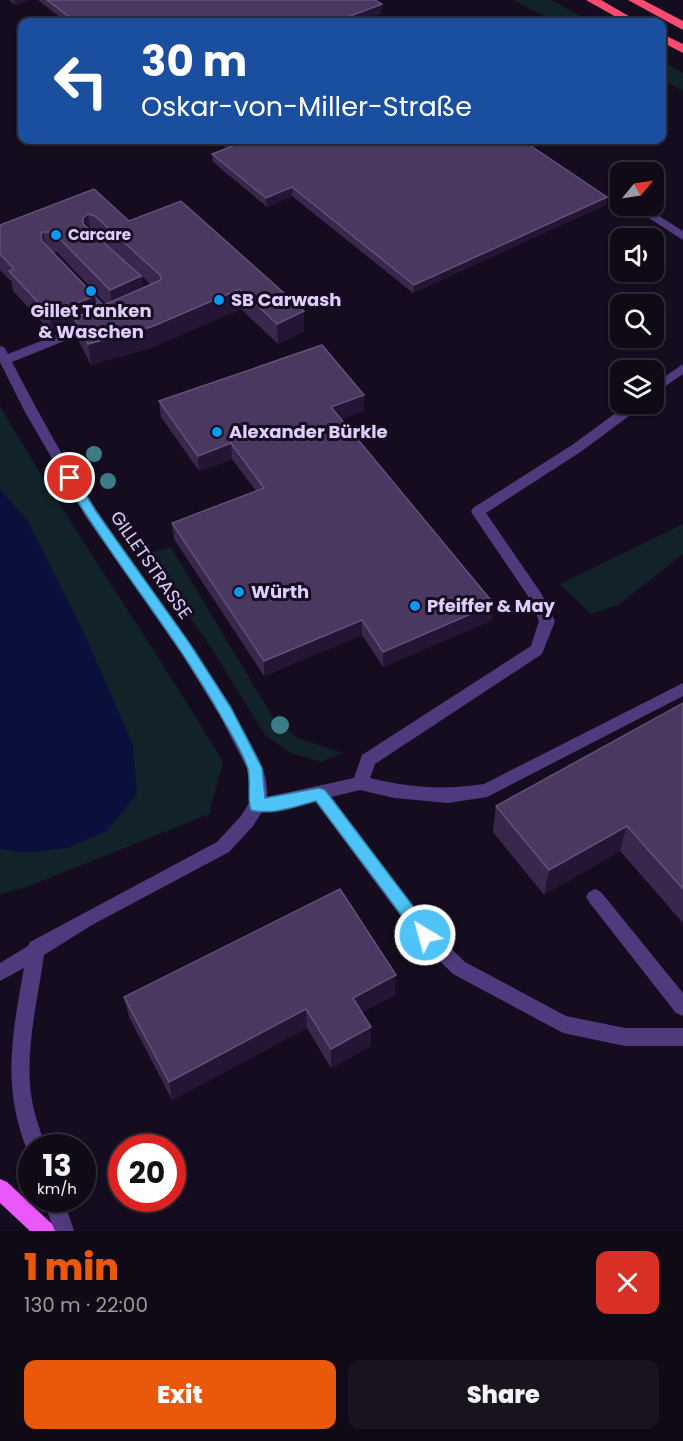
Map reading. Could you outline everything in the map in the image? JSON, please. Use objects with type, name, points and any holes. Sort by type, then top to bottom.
[{"type":"highway","points":[[592,0],[626,18]]},
{"type":"highway","points":[[634,0],[683,26]]},
{"type":"highway","points":[[666,40],[683,49]]},
{"type":"main road","points":[[0,1189],[45,1231]]},
{"type":"street","points":[[652,216],[683,236]]},
{"type":"street","points":[[3,355],[115,316],[73,280]]},
{"type":"street","name":"GILLETSTRASSE","points":[[3,355],[37,422],[91,513],[185,647],[226,712],[255,768],[257,805]]},
{"type":"street","points":[[664,382],[683,368]]},
{"type":"street","points":[[360,783],[368,760],[537,650],[547,621],[536,597],[478,512],[578,448],[623,414]]},
{"type":"street","points":[[0,973],[36,948],[223,847],[236,835],[257,805],[279,804],[360,783],[394,791],[448,796],[487,790],[683,689]]},
{"type":"street","points":[[319,794],[425,935],[459,968],[563,1024],[625,1037],[683,1036]]},
{"type":"street","points":[[595,897],[683,1007]]},
{"type":"street","points":[[32,1134],[20,1085],[20,1061],[36,948]]},
{"type":"street","points":[[58,1212],[64,1231]]},
{"type":"shaded area","points":[[513,0],[551,0],[585,18],[547,18]]},
{"type":"shaded area","points":[[666,63],[683,73],[683,91],[666,82]]},
{"type":"shaded area","points":[[0,406],[54,496],[168,672],[223,762],[209,814],[26,887],[0,894]]},
{"type":"shaded area","points":[[0,489],[27,520],[84,633],[133,745],[137,794],[107,831],[67,848],[23,853],[0,849]]},
{"type":"shaded area","points":[[683,524],[683,554],[618,605],[591,614],[560,584]]},
{"type":"shaded area","points":[[171,547],[272,716],[297,738],[342,753],[321,762],[291,753],[265,735],[214,652],[147,554]]},
{"type":"building","points":[[47,0],[375,0],[382,4],[345,18],[71,18]]},
{"type":"building","points":[[230,144],[528,144],[607,197],[414,285],[292,187],[266,198],[212,154],[233,146]]},
{"type":"building","points":[[94,189],[129,221],[181,201],[304,311],[277,324],[240,289],[151,327],[88,344],[74,318],[161,280],[161,276],[95,216],[88,214],[83,218],[83,224],[141,276],[110,290],[53,232],[43,232],[42,241],[95,296],[49,314],[9,271],[14,269],[0,254],[0,225]]},
{"type":"building","points":[[322,345],[364,395],[331,407],[494,604],[383,652],[362,620],[264,661],[172,523],[264,488],[231,443],[198,456],[159,401]]},
{"type":"building","points":[[683,703],[683,889],[627,826],[549,870],[496,806]]},
{"type":"building","points":[[340,889],[396,975],[353,998],[371,1027],[331,1049],[306,1009],[169,1082],[124,997]]},
{"type":"place","name":"Carcare","points":[[56,235]]},
{"type":"place","name":"Gillet Tanken & Waschen","points":[[91,291]]},
{"type":"place","name":"SB Carwash","points":[[219,300]]},
{"type":"place","name":"Alexander Bürkle","points":[[217,432]]},
{"type":"place","name":"Würth","points":[[239,592]]},
{"type":"place","name":"Pfeiffer & May","points":[[415,606]]},
{"type":"route","points":[[70,478],[91,513],[185,647],[226,712],[255,768],[258,783],[257,805],[279,804],[319,794],[425,935]]}]
